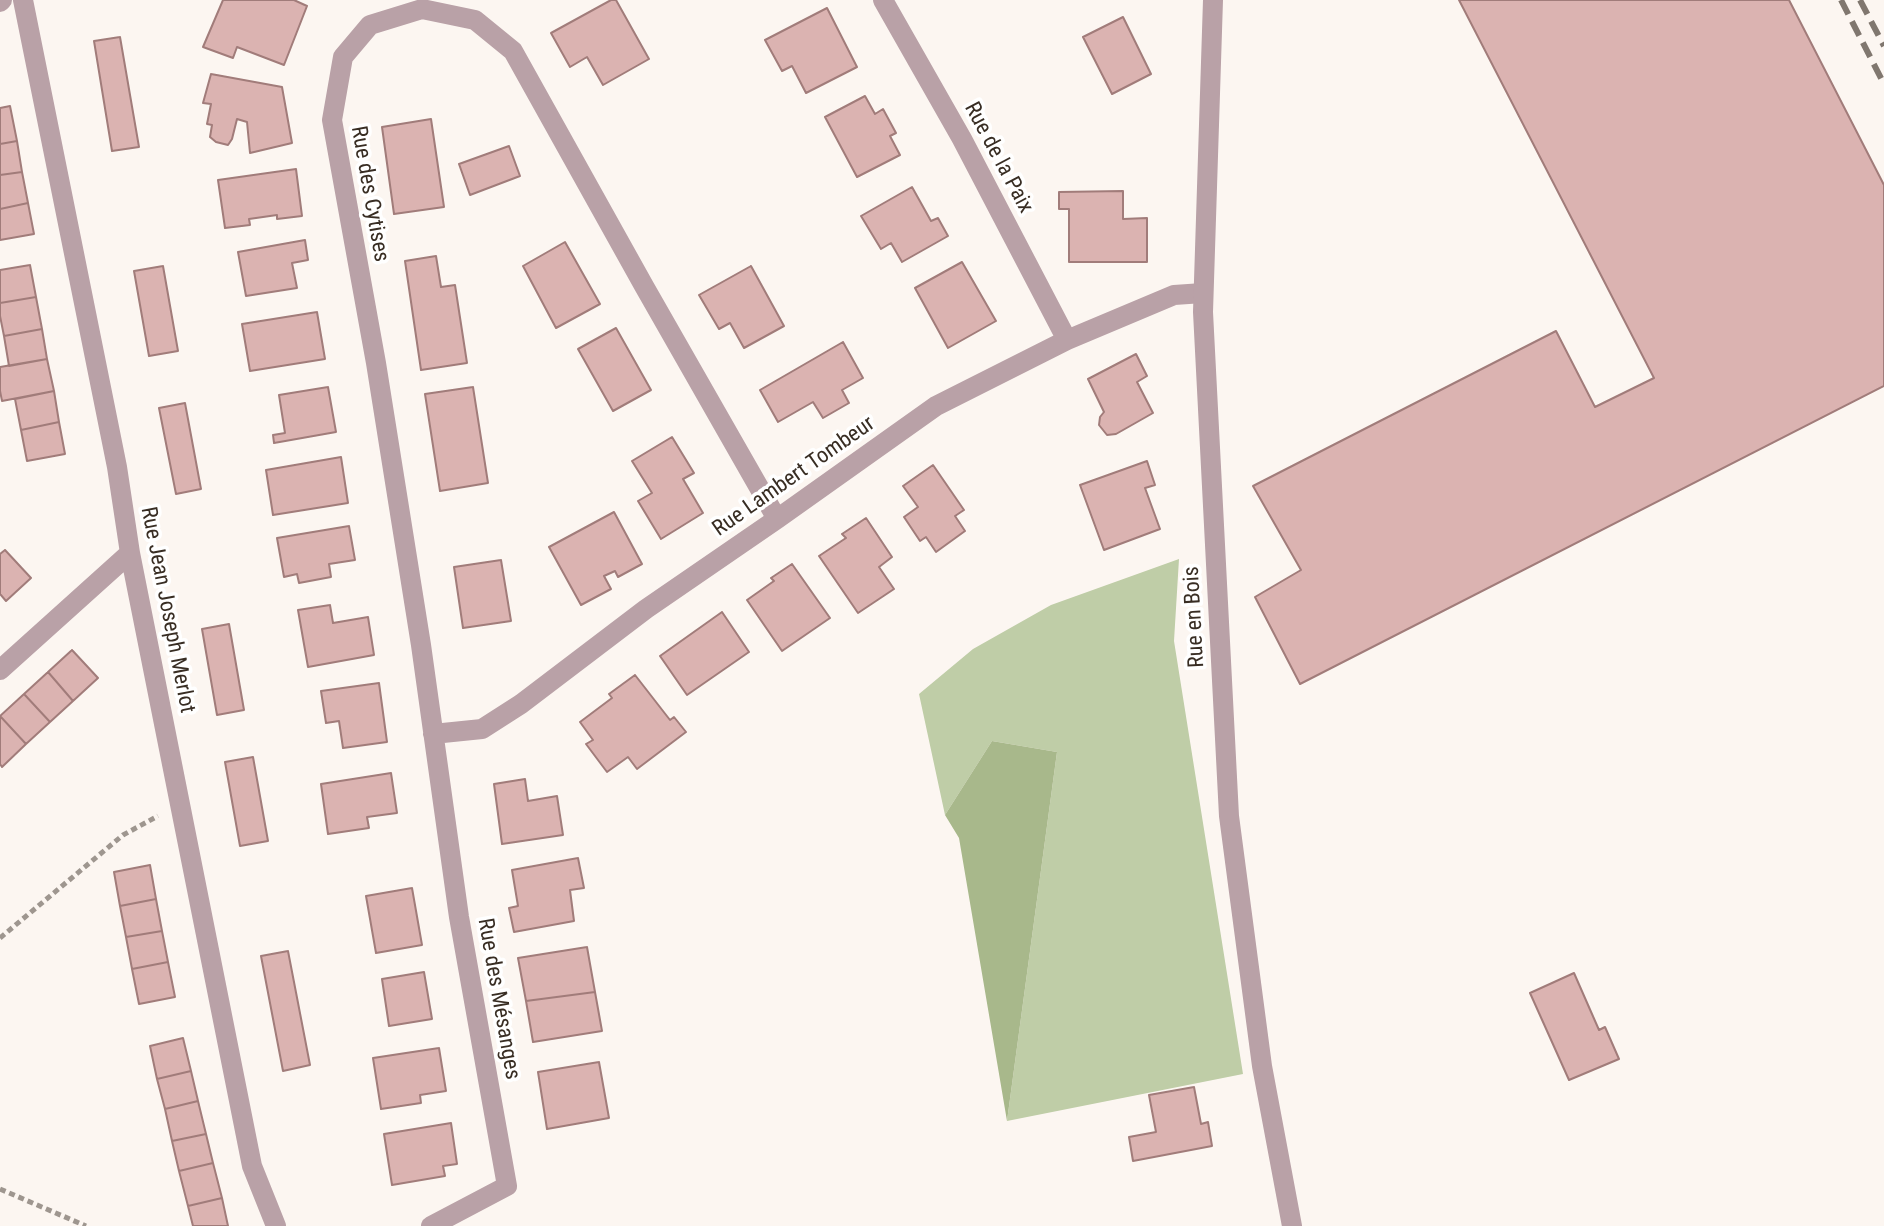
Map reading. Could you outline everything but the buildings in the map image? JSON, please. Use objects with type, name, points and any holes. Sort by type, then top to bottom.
[{"type":"street","name":"Rue Jean Joseph Merlot","points":[[23,0],[252,1166],[276,1226]]},
{"type":"street","name":"Rue de la Paix","points":[[883,0],[962,139],[1067,340]]},
{"type":"street","name":"Rue en Bois","points":[[1213,0],[1203,293],[1229,816],[1262,1066],[1292,1226]]},
{"type":"street","name":"Rue des Cytises","points":[[433,734],[376,363],[332,120],[343,57],[370,25],[422,9],[475,20],[513,51],[777,519]]},
{"type":"street","name":"Rue Lambert Tombeur","points":[[433,734],[482,729],[521,704],[646,609],[936,406],[1067,340],[1174,295],[1203,293]]},
{"type":"street","points":[[0,670],[130,553]]},
{"type":"street","name":"Rue des Mésanges","points":[[431,1226],[507,1186],[459,917],[433,734]]},
{"type":"path","points":[[0,938],[123,835],[180,804]]},
{"type":"path","points":[[0,1189],[86,1226]]},
{"type":"green space","points":[[1179,559],[1174,641],[1243,1074],[1007,1121],[1057,752],[992,741],[945,815],[919,694],[973,649],[1051,605]]},
{"type":"green space","points":[[992,741],[1057,752],[1007,1121],[959,838],[945,815]]},
{"type":"railway","points":[[1841,0],[1884,84]]},
{"type":"railway","points":[[1860,0],[1884,46]]}]
